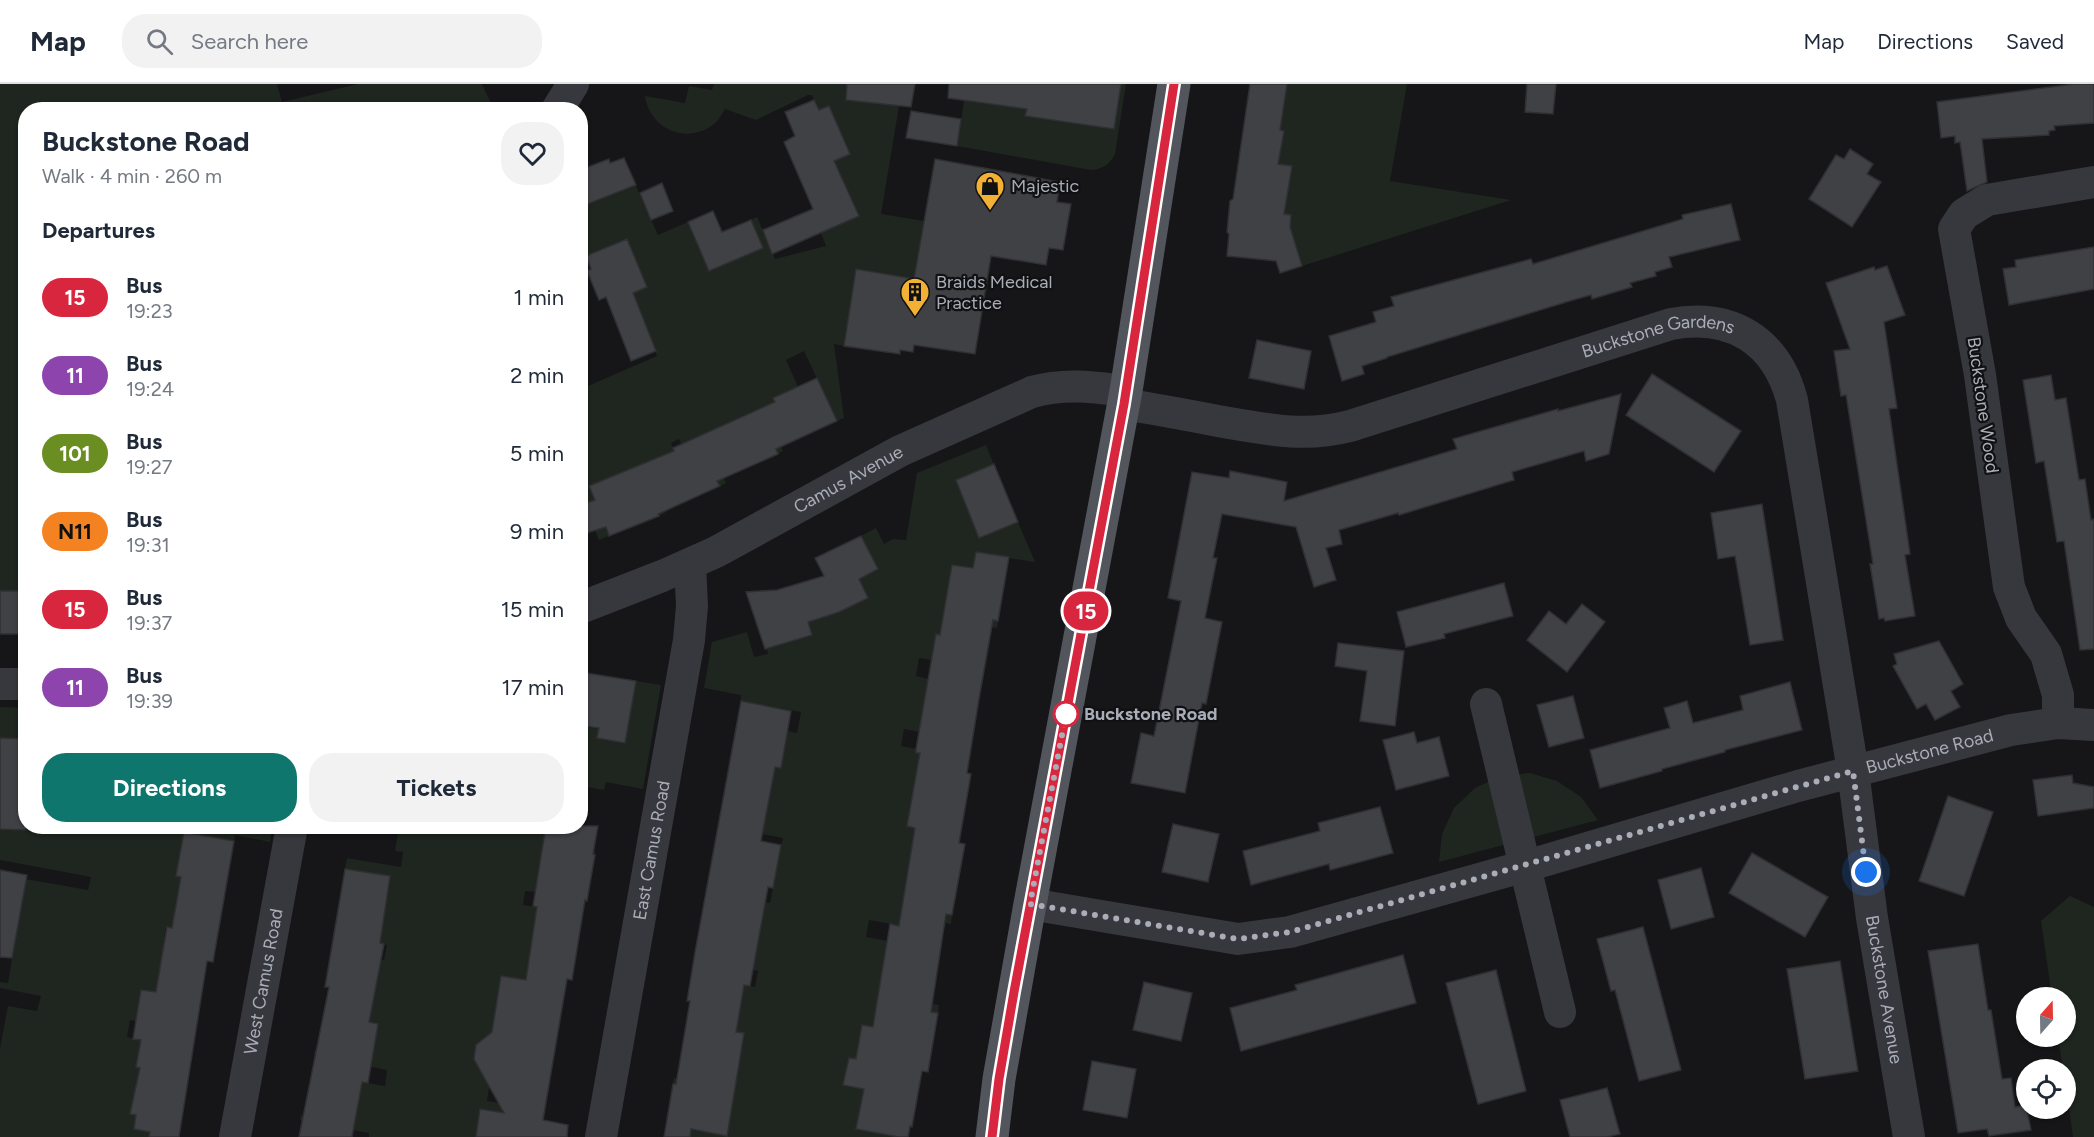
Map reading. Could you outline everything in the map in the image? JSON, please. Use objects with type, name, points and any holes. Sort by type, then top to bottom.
[{"type":"main road","points":[[992,1137],[999,1079],[1030,904],[1125,397],[1174,84]]},
{"type":"street","points":[[562,102],[573,84]]},
{"type":"street","name":"Buckstone Wood","points":[[2058,723],[2058,695],[2046,654],[2021,618],[2009,587],[1980,375],[1954,229],[1964,214],[1987,200],[2094,182]]},
{"type":"street","name":"Buckstone Gardens","points":[[1125,397],[1270,430],[1296,433],[1321,432],[1350,426],[1671,324],[1707,321],[1739,330],[1763,346],[1776,362],[1786,381],[1792,400],[1853,771]]},
{"type":"street","name":"Camus Avenue","points":[[588,605],[690,564],[771,523],[900,451],[1024,395],[1047,388],[1079,385],[1125,397]]},
{"type":"street","name":"East Camus Road","points":[[601,1137],[689,640],[692,606],[690,564]]},
{"type":"street","points":[[0,684],[18,684]]},
{"type":"street","points":[[1486,704],[1560,1012]]},
{"type":"street","name":"Buckstone Road","points":[[1030,904],[1238,939],[1290,932],[1853,771],[2011,730],[2058,723],[2094,725]]},
{"type":"street","name":"Buckstone Avenue","points":[[1853,771],[1872,918],[1909,1137]]},
{"type":"street","name":"West Camus Road","points":[[235,1137],[291,834]]},
{"type":"shaded area","points":[[0,84],[277,84],[282,102],[18,102],[18,591],[0,591]]},
{"type":"shaded area","points":[[358,84],[482,84],[490,102],[282,102]]},
{"type":"shaded area","points":[[714,84],[886,84],[883,104],[899,106],[881,214],[924,221],[920,243],[968,288],[856,270],[844,346],[834,344],[844,418],[837,421],[804,351],[786,360],[798,387],[773,398],[783,419],[771,425],[783,451],[778,454],[757,410],[715,429],[724,450],[713,456],[726,483],[720,486],[699,441],[683,448],[679,439],[671,443],[675,452],[656,461],[676,506],[659,516],[638,466],[589,486],[609,536],[599,540],[588,514],[588,386],[657,356],[646,326],[621,335],[606,297],[625,289],[628,295],[647,287],[638,265],[616,244],[588,255],[588,204],[636,186],[658,235],[688,222],[709,271],[763,248],[751,220],[757,217],[775,259],[826,246],[821,233],[859,216],[841,176],[807,190],[819,110],[812,95],[756,120],[725,109],[712,125],[700,132],[689,134],[669,130],[660,124],[648,107],[645,96],[685,103],[689,86],[712,90]]},
{"type":"shaded area","points":[[1121,84],[1126,84],[1115,154],[1111,161],[1103,167],[1091,170],[957,146],[964,101],[1027,109],[1026,116],[1114,129]]},
{"type":"shaded area","points":[[1269,84],[1287,87],[1288,84],[1407,84],[1390,181],[1511,200],[1302,266],[1297,251],[1268,261],[1272,229],[1290,231],[1291,215],[1274,213],[1289,179],[1292,166],[1239,157],[1240,150],[1276,156],[1283,109]]},
{"type":"shaded area","points":[[986,445],[994,465],[956,480],[979,537],[1018,522],[1035,562],[976,553],[973,569],[944,612],[998,621],[997,628],[964,623],[932,660],[919,658],[916,676],[980,692],[979,700],[951,695],[920,732],[904,729],[901,746],[917,749],[916,753],[969,762],[968,771],[918,763],[907,826],[960,835],[903,908],[952,915],[951,924],[945,923],[943,933],[869,920],[866,937],[888,941],[932,1004],[939,1005],[938,1013],[878,1028],[862,1025],[858,1045],[874,1048],[897,1067],[849,1058],[843,1085],[864,1089],[856,1129],[900,1137],[690,1137],[691,1130],[727,1136],[719,1092],[673,1084],[674,1078],[699,1082],[737,1075],[744,1033],[686,1023],[687,1016],[737,1024],[744,985],[755,987],[758,971],[694,959],[706,891],[770,903],[783,838],[740,830],[743,817],[765,821],[773,780],[728,771],[730,759],[781,768],[788,731],[797,733],[801,712],[741,701],[741,695],[704,688],[712,642],[747,632],[754,657],[768,654],[767,649],[811,636],[808,622],[868,598],[859,579],[861,536],[876,528],[884,544],[893,539],[906,540],[917,473]]},
{"type":"shaded area","points":[[636,681],[661,685],[643,789],[606,782],[604,790],[588,787],[588,727],[599,729],[598,738],[625,742]]},
{"type":"shaded area","points":[[0,707],[18,708],[18,739],[0,738]]},
{"type":"shaded area","points":[[1530,773],[1557,781],[1581,797],[1598,820],[1439,862],[1442,834],[1454,808],[1475,788],[1501,776]]},
{"type":"shaded area","points":[[0,829],[18,830],[18,834],[184,834],[176,876],[202,881],[223,901],[223,905],[177,897],[172,928],[166,927],[164,937],[190,942],[187,958],[207,961],[206,972],[161,964],[156,992],[141,990],[140,1002],[199,1012],[196,1031],[130,1020],[127,1037],[141,1040],[136,1067],[162,1072],[131,1114],[136,1115],[134,1129],[150,1132],[149,1137],[0,1137],[0,1049],[8,1006],[37,1011],[41,996],[0,988],[0,982],[8,983],[15,941],[0,916],[19,920],[26,879],[88,890],[91,877],[0,860]]},
{"type":"shaded area","points":[[190,834],[271,834],[270,842],[235,835],[234,841]]},
{"type":"shaded area","points":[[398,834],[557,834],[569,848],[595,852],[595,855],[543,846],[535,892],[525,891],[523,905],[583,914],[582,922],[536,915],[529,957],[548,960],[545,976],[567,979],[566,987],[501,976],[494,1017],[559,1028],[559,1031],[532,1026],[492,1067],[487,1101],[545,1111],[543,1119],[480,1109],[476,1137],[369,1137],[369,1133],[300,1120],[301,1115],[342,1122],[357,1111],[362,1082],[385,1086],[387,1070],[314,1055],[315,1050],[317,1051],[369,1022],[373,999],[328,990],[329,987],[376,959],[384,960],[387,945],[379,943],[380,937],[334,929],[335,925],[358,929],[384,917],[390,876],[345,869],[347,858],[401,867],[403,852],[395,851]]},
{"type":"shaded area","points":[[2070,896],[2094,907],[2094,1137],[2073,1137],[2070,1119],[2076,1119],[2076,1059],[2061,1059],[2060,1047],[2076,1047],[2076,987],[2051,987],[2041,921]]},
{"type":"building","points":[[847,84],[915,84],[911,107],[846,100]]},
{"type":"building","points":[[949,84],[1121,84],[1114,129],[1025,116],[1027,109],[948,98]]},
{"type":"building","points":[[1250,84],[1287,84],[1280,130],[1284,131],[1278,164],[1292,166],[1284,214],[1291,215],[1290,227],[1302,266],[1280,273],[1276,261],[1227,256],[1230,201],[1233,199]]},
{"type":"building","points":[[1527,84],[1556,84],[1553,114],[1525,112]]},
{"type":"building","points":[[2074,84],[2094,84],[2094,123],[2054,126],[2055,130],[2049,131],[2049,135],[1982,139],[1987,182],[1967,191],[1960,142],[1955,143],[1955,136],[1941,138],[1937,102]]},
{"type":"building","points":[[814,100],[819,110],[829,106],[850,154],[834,161],[859,216],[772,254],[763,230],[813,209],[784,142],[795,136],[785,112]]},
{"type":"building","points":[[911,111],[961,119],[957,146],[906,138]]},
{"type":"building","points":[[1850,149],[1873,164],[1867,174],[1881,182],[1852,227],[1809,199],[1836,155],[1844,159]]},
{"type":"building","points":[[624,158],[636,185],[588,204],[588,167],[609,159],[610,163]]},
{"type":"building","points":[[935,159],[1060,182],[1057,202],[1071,204],[1063,250],[1049,248],[1046,265],[991,256],[975,354],[914,345],[913,352],[900,350],[900,354],[844,346],[856,269],[914,279]]},
{"type":"building","points":[[662,183],[673,211],[651,220],[640,193]]},
{"type":"building","points":[[1731,204],[1740,240],[1669,257],[1672,267],[1655,272],[1656,276],[1630,283],[1632,287],[1592,299],[1591,295],[1573,300],[1387,357],[1362,366],[1364,374],[1342,381],[1329,336],[1376,322],[1373,312],[1394,306],[1391,297],[1531,259],[1533,264],[1683,219],[1682,215]]},
{"type":"building","points":[[713,211],[722,232],[751,220],[763,248],[709,271],[688,222]]},
{"type":"building","points":[[627,239],[647,287],[633,293],[656,351],[631,361],[606,297],[599,300],[588,273],[591,269],[588,255]]},
{"type":"building","points":[[2094,247],[2094,289],[2009,305],[2003,269],[2016,267],[2015,260]]},
{"type":"building","points":[[1887,266],[1905,315],[1884,322],[1897,408],[1889,409],[1910,554],[1905,555],[1915,616],[1885,621],[1884,618],[1879,619],[1870,564],[1873,564],[1846,395],[1841,396],[1834,351],[1850,349],[1826,283],[1874,267],[1875,270]]},
{"type":"building","points":[[1257,340],[1311,351],[1304,389],[1249,378]]},
{"type":"building","points":[[1652,374],[1741,431],[1714,472],[1626,415]]},
{"type":"building","points":[[2051,375],[2055,400],[2066,398],[2079,480],[2085,479],[2091,520],[2094,519],[2094,649],[2080,650],[2064,541],[2057,542],[2044,461],[2036,463],[2023,380]]},
{"type":"building","points":[[817,378],[837,421],[776,449],[778,454],[717,481],[720,486],[658,514],[659,516],[609,536],[606,527],[588,533],[588,502],[595,500],[589,486],[674,451],[673,448],[775,402],[773,398]]},
{"type":"building","points":[[1621,394],[1609,454],[1586,461],[1584,451],[1512,472],[1514,480],[1399,515],[1398,513],[1339,530],[1342,544],[1326,548],[1336,580],[1314,587],[1296,527],[1222,514],[1213,558],[1217,558],[1205,618],[1222,622],[1206,704],[1202,703],[1185,793],[1131,783],[1141,733],[1154,736],[1181,601],[1168,598],[1192,472],[1229,478],[1230,471],[1287,482],[1284,501],[1457,449],[1453,439],[1558,409],[1558,411]]},
{"type":"building","points":[[994,464],[1018,522],[979,538],[956,480]]},
{"type":"building","points":[[1762,504],[1783,640],[1750,645],[1735,556],[1718,559],[1711,513]]},
{"type":"building","points":[[861,536],[878,569],[859,579],[868,598],[839,612],[808,622],[812,635],[765,649],[746,592],[777,590],[824,576],[815,558]]},
{"type":"building","points":[[976,552],[1009,557],[998,621],[993,620],[967,773],[971,774],[959,843],[965,844],[952,915],[946,914],[931,1012],[938,1013],[928,1072],[922,1071],[912,1127],[910,1126],[908,1137],[899,1137],[856,1129],[864,1089],[843,1085],[849,1058],[856,1059],[862,1025],[873,1027],[890,924],[899,926],[915,828],[907,826],[920,753],[916,753],[916,749],[936,634],[940,635],[952,565],[973,568]]},
{"type":"building","points":[[1504,583],[1513,616],[1444,634],[1445,638],[1406,647],[1397,612]]},
{"type":"building","points":[[0,591],[18,591],[18,634],[0,634]]},
{"type":"building","points":[[1582,604],[1605,622],[1567,672],[1527,640],[1549,611],[1566,624]]},
{"type":"building","points":[[1939,641],[1963,684],[1951,691],[1960,707],[1935,720],[1926,704],[1917,709],[1893,666],[1897,664],[1894,654]]},
{"type":"building","points":[[1338,643],[1404,651],[1395,726],[1360,721],[1367,671],[1335,666]]},
{"type":"building","points":[[588,673],[636,681],[625,743],[597,738],[599,728],[588,726]]},
{"type":"building","points":[[1790,682],[1802,730],[1725,750],[1725,752],[1600,788],[1590,750],[1670,728],[1664,708],[1687,701],[1693,723],[1743,710],[1740,696]]},
{"type":"building","points":[[1573,696],[1584,738],[1549,747],[1537,705]]},
{"type":"building","points":[[741,701],[791,711],[781,768],[775,767],[761,841],[781,845],[773,888],[768,887],[750,986],[744,985],[736,1032],[744,1033],[727,1136],[691,1129],[690,1137],[664,1137],[673,1084],[676,1084],[690,1001],[687,1001],[695,952]]},
{"type":"building","points":[[1414,732],[1417,743],[1439,737],[1449,776],[1396,790],[1383,740]]},
{"type":"building","points":[[0,738],[18,739],[18,830],[0,829]]},
{"type":"building","points":[[2072,775],[2073,783],[2094,787],[2094,808],[2038,816],[2033,780]]},
{"type":"building","points":[[1948,796],[1993,812],[1964,896],[1919,881]]},
{"type":"building","points":[[1380,807],[1393,853],[1330,870],[1329,864],[1251,885],[1243,851],[1320,831],[1318,823]]},
{"type":"building","points":[[1173,824],[1219,834],[1208,882],[1162,872]]},
{"type":"building","points":[[588,826],[598,826],[587,901],[585,900],[572,980],[567,979],[543,1120],[568,1125],[567,1137],[476,1137],[480,1109],[504,1113],[474,1059],[476,1045],[492,1032],[501,976],[526,980],[537,907],[533,906],[545,834],[588,834]]},
{"type":"building","points":[[184,834],[234,841],[213,962],[207,961],[179,1137],[149,1137],[150,1132],[134,1129],[136,1115],[130,1114],[140,1068],[136,1067],[141,1040],[133,1039],[141,990],[156,992],[167,927],[172,928],[181,877],[176,876]]},
{"type":"building","points":[[1752,853],[1828,897],[1805,937],[1729,893]]},
{"type":"building","points":[[1701,868],[1714,917],[1671,929],[1658,880]]},
{"type":"building","points":[[345,869],[390,876],[380,943],[384,944],[369,1022],[378,1024],[368,1083],[362,1082],[352,1137],[299,1137],[329,987],[325,987]]},
{"type":"building","points":[[0,870],[27,875],[12,958],[0,957]]},
{"type":"building","points":[[1643,927],[1681,1070],[1639,1081],[1615,990],[1611,991],[1597,939]]},
{"type":"building","points":[[1978,944],[2002,1079],[2011,1078],[2016,1119],[2029,1119],[2031,1130],[1989,1136],[1987,1129],[1958,1133],[1928,951]]},
{"type":"building","points":[[1403,955],[1416,1003],[1241,1051],[1230,1008],[1297,990],[1295,985]]},
{"type":"building","points":[[1840,961],[1858,1071],[1805,1079],[1787,969]]},
{"type":"building","points":[[1496,970],[1526,1091],[1478,1104],[1446,983]]},
{"type":"building","points":[[1144,982],[1192,993],[1181,1041],[1133,1030]]},
{"type":"building","points":[[1092,1061],[1136,1069],[1127,1118],[1083,1110]]},
{"type":"building","points":[[1607,1088],[1620,1134],[1607,1137],[1570,1137],[1560,1100]]},
{"type":"bus line","name":"15","points":[[992,1137],[1014,992],[1124,404],[1174,84]]},
{"type":"place","name":"Majestic","points":[[990,212]]},
{"type":"place","name":"Braids Medical Practice","points":[[915,318]]},
{"type":"place","name":"Buckstone Road","points":[[1066,714]]},
{"type":"route","points":[[1066,714],[1030,904],[1238,939],[1290,932],[1853,771],[1866,872]]}]
